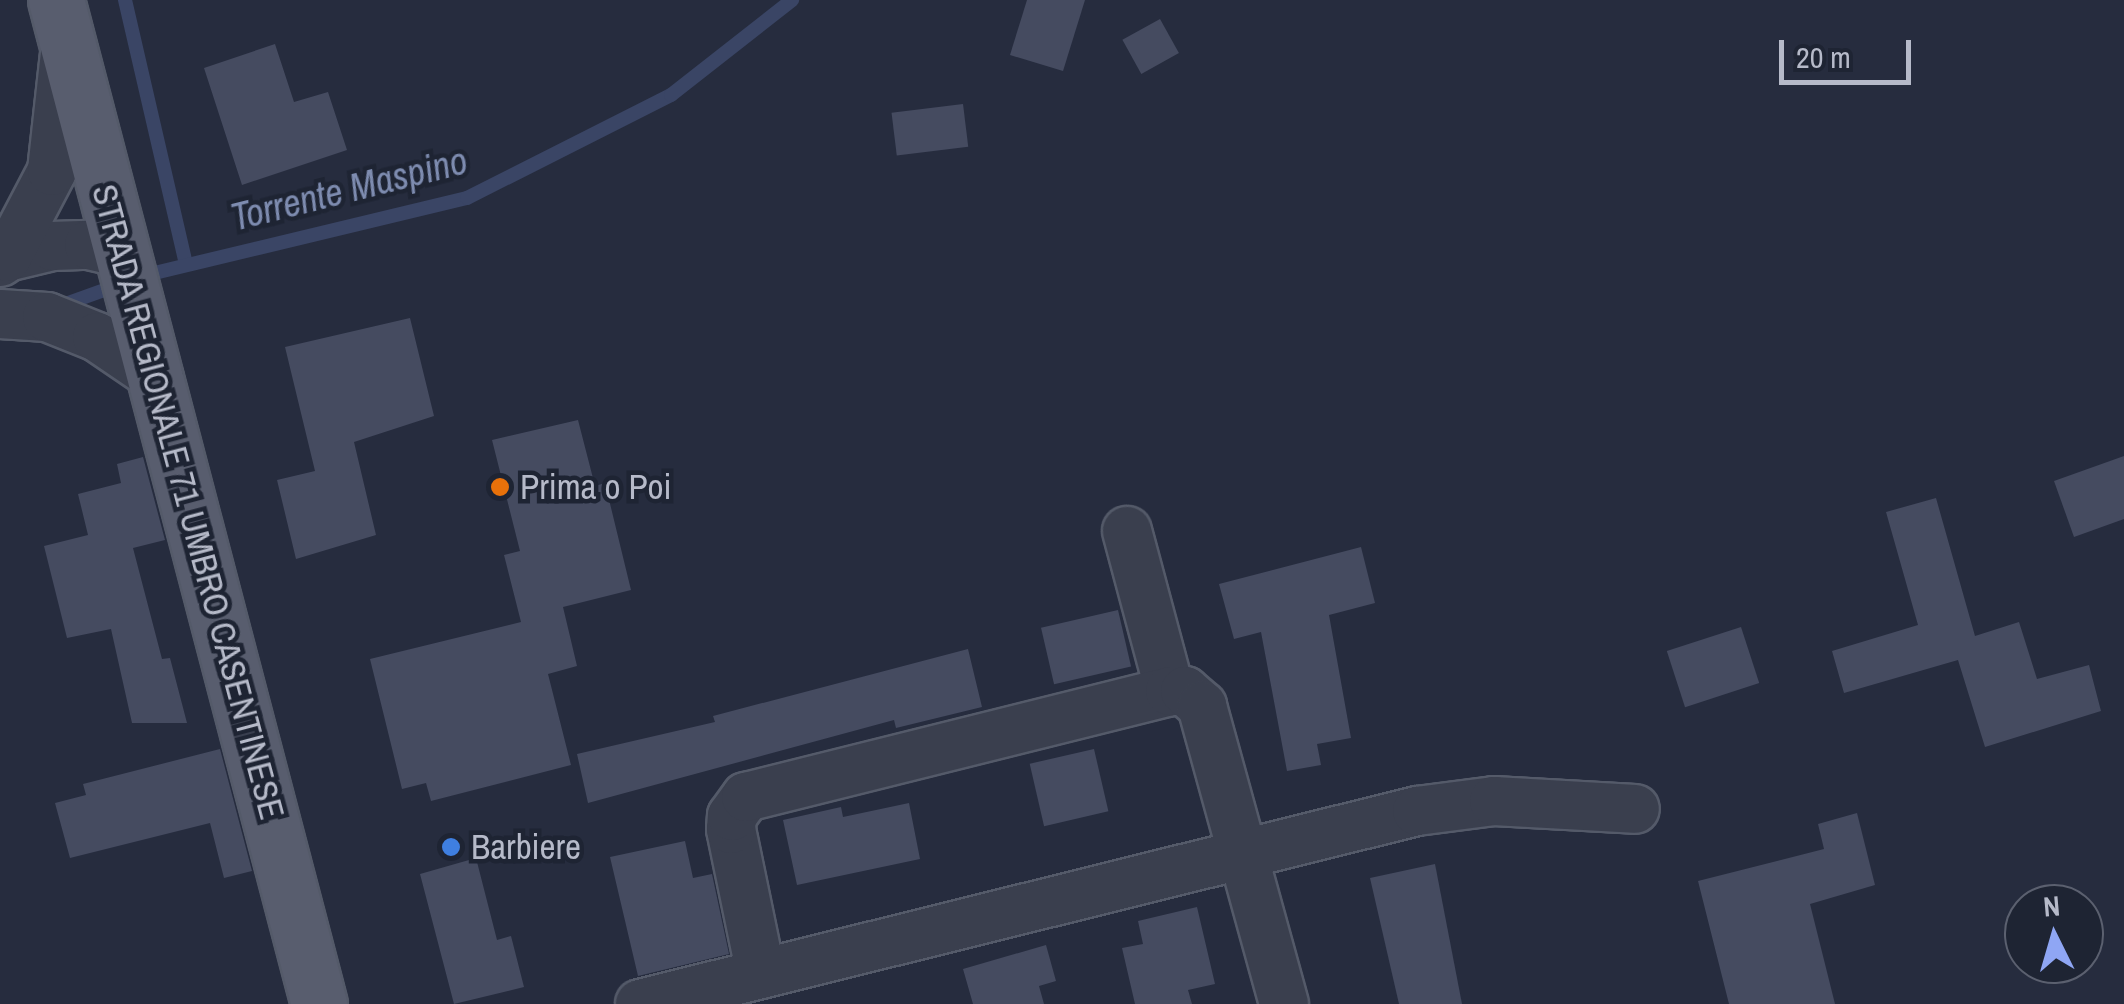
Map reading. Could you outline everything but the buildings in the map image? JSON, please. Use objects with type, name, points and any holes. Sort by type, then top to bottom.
[{"type":"main road","name":"STRADA REGIONALE 71 UMBRO CASENTINESE","points":[[61,23],[158,379],[319,1004]]},
{"type":"street","points":[[4,259],[52,171],[61,23]]},
{"type":"street","points":[[4,259],[52,246],[90,245],[124,253]]},
{"type":"street","points":[[0,314],[47,317],[98,338],[158,379]]},
{"type":"street","points":[[1127,531],[1170,690]]},
{"type":"street","points":[[761,974],[731,830],[732,816],[746,797],[1170,690],[1185,691],[1202,706],[1284,1004]]},
{"type":"street","points":[[640,1004],[1455,804],[1494,800],[1635,809]]},
{"type":"waterway","points":[[125,0],[186,264]]},
{"type":"waterway","name":"Torrente Maspino","points":[[142,276],[467,198],[671,95],[792,0]]},
{"type":"waterway","name":"Torrente Maspino","points":[[57,307],[121,284]]},
{"type":"place","name":"Prima o Poi","points":[[500,487]]},
{"type":"place","name":"Barbiere","points":[[451,847]]}]
